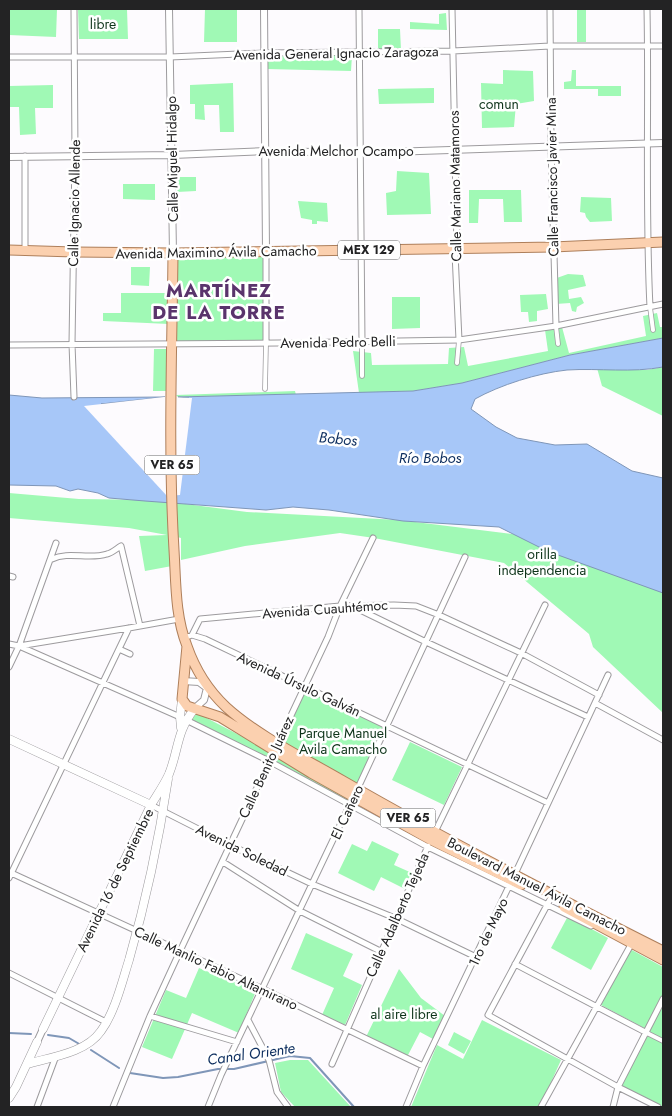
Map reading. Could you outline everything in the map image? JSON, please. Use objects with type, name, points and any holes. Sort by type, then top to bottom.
[{"type":"main road","name":"Avenida Maximino Ávila Camacho","points":[[9,250],[174,253],[553,247],[663,242]]},
{"type":"main road","name":"Calle Miguel Hidalgo","points":[[171,399],[174,253]]},
{"type":"main road","name":"Boulevard Manuel Ávila Camacho","points":[[171,399],[173,531],[179,618],[207,688],[245,723],[276,746],[354,797],[431,840],[550,899],[663,960]]},
{"type":"main road","name":"Avenida 16 de Septiembre","points":[[43,1029],[98,912],[168,774],[183,718],[183,681],[188,640]]},
{"type":"main road","name":"Boulevard Manuel Ávila Camacho","points":[[182,699],[187,706],[220,717],[276,746]]},
{"type":"main road","name":"Avenida 16 de Septiembre","points":[[183,718],[195,708]]},
{"type":"main road","name":"Avenida Soledad","points":[[9,738],[151,805]]},
{"type":"main road","points":[[27,1064],[83,1047],[101,1032],[106,1022],[119,994],[137,930],[163,811],[168,774]]},
{"type":"main road","name":"Boulevard Manuel Ávila Camacho","points":[[632,942],[663,951]]},
{"type":"main road","points":[[9,1098],[37,1042]]},
{"type":"street","name":"Calle Ignacio Allende","points":[[74,9],[75,155],[72,344],[74,397]]},
{"type":"street","name":"Calle Miguel Hidalgo","points":[[169,9],[174,253]]},
{"type":"street","points":[[264,9],[266,151],[265,389]]},
{"type":"street","points":[[359,9],[362,376]]},
{"type":"street","name":"Calle Mariano Matamoros","points":[[452,9],[457,248],[455,253],[459,340],[457,363]]},
{"type":"street","name":"Calle Francisco Javier Mina","points":[[550,9],[553,247],[558,344]]},
{"type":"street","points":[[647,9],[649,143],[647,242],[653,330]]},
{"type":"street","name":"Avenida General Ignacio Zaragoza","points":[[9,57],[453,51],[550,46],[663,46]]},
{"type":"street","name":"Avenida Melchor Ocampo","points":[[9,157],[173,155],[266,151],[360,153],[663,143]]},
{"type":"street","points":[[25,156],[26,250]]},
{"type":"street","name":"Avenida Pedro Belli","points":[[9,345],[459,340],[556,326],[663,304]]},
{"type":"street","name":"Calle Benito Juárez","points":[[113,1107],[150,1016],[373,538]]},
{"type":"street","points":[[9,667],[19,646],[52,559],[56,543]]},
{"type":"street","points":[[52,559],[59,556],[107,554],[121,546],[140,626]]},
{"type":"street","name":"El Cañero","points":[[208,1107],[465,557]]},
{"type":"street","name":"Calle Adalberto Tejeda","points":[[332,1064],[380,951],[431,840],[545,605]]},
{"type":"street","name":"Avenida Cuauhtémoc","points":[[188,640],[200,619],[340,606],[416,606],[521,653],[599,695]]},
{"type":"street","points":[[352,606],[588,718]]},
{"type":"street","points":[[19,646],[179,618]]},
{"type":"street","points":[[10,874],[130,628]]},
{"type":"street","name":"Avenida Úrsulo Galván","points":[[188,640],[205,640],[548,802]]},
{"type":"street","points":[[9,644],[19,646],[102,682],[183,718],[269,761],[354,797]]},
{"type":"street","points":[[119,649],[130,654]]},
{"type":"street","name":"1ro de Mayo","points":[[406,1107],[423,1066],[608,675]]},
{"type":"street","points":[[183,681],[199,682],[207,688],[204,700],[195,708]]},
{"type":"street","points":[[595,702],[663,740]]},
{"type":"street","name":"Avenida Soledad","points":[[151,805],[312,884],[395,918],[476,957]]},
{"type":"street","points":[[223,862],[300,911],[380,951]]},
{"type":"street","name":"Calle Manlio Fabio Altamirano","points":[[10,874],[137,930],[423,1066]]},
{"type":"street","points":[[550,899],[488,1015],[658,1107]]},
{"type":"street","points":[[541,1107],[632,942],[663,964]]},
{"type":"street","points":[[515,964],[663,1041]]},
{"type":"street","points":[[9,973],[106,1022]]},
{"type":"street","points":[[613,1107],[618,1087],[663,999]]},
{"type":"street","points":[[150,1016],[237,1042]]},
{"type":"street","points":[[248,1020],[269,1060],[277,1092],[288,1107]]},
{"type":"street","points":[[37,1042],[43,1029]]},
{"type":"street","points":[[37,1107],[56,1055]]},
{"type":"green space","points":[[57,9],[56,37],[9,35],[9,10]]},
{"type":"green space","name":"libre","points":[[78,9],[127,9],[128,39],[79,39]]},
{"type":"green space","points":[[205,9],[237,9],[237,42],[204,42]]},
{"type":"green space","points":[[577,9],[586,9],[586,42],[577,42]]},
{"type":"green space","points":[[446,13],[447,30],[410,29],[410,22],[439,24],[439,14]]},
{"type":"green space","points":[[378,29],[400,29],[401,50],[378,51]]},
{"type":"green space","points":[[264,55],[352,55],[351,71],[267,69]]},
{"type":"green space","name":"comun","points":[[503,70],[533,71],[534,101],[516,104],[514,127],[482,128],[481,83],[503,84]]},
{"type":"green space","points":[[572,70],[576,70],[576,86],[621,86],[621,96],[598,96],[598,89],[564,89],[564,82],[571,81]]},
{"type":"green space","points":[[233,83],[234,132],[220,132],[219,105],[204,105],[205,120],[195,119],[195,104],[190,104],[190,85]]},
{"type":"green space","points":[[53,85],[53,108],[35,108],[36,134],[20,135],[19,107],[9,107],[9,86]]},
{"type":"green space","points":[[434,88],[434,103],[379,104],[378,89]]},
{"type":"green space","points":[[397,171],[429,173],[431,214],[387,215],[386,193],[396,191]]},
{"type":"green space","points":[[176,177],[196,177],[196,191],[177,192]]},
{"type":"green space","points":[[123,184],[155,184],[155,200],[123,199]]},
{"type":"green space","points":[[469,190],[521,190],[522,222],[504,222],[503,199],[479,199],[478,223],[469,223]]},
{"type":"green space","points":[[581,197],[611,198],[612,221],[590,222],[585,213],[580,212]]},
{"type":"green space","points":[[298,201],[327,203],[328,222],[317,221],[317,224],[312,224],[312,220],[301,218]]},
{"type":"green space","points":[[265,253],[266,343],[176,343],[175,254]]},
{"type":"green space","points":[[131,267],[150,267],[149,286],[131,285]]},
{"type":"green space","points":[[568,274],[583,275],[586,286],[568,290],[569,299],[581,297],[584,303],[577,307],[576,312],[572,311],[570,303],[556,304],[554,279]]},
{"type":"green space","points":[[121,293],[169,293],[169,324],[103,321],[103,313],[121,313]]},
{"type":"green space","points":[[546,294],[548,309],[537,311],[537,321],[529,322],[528,312],[521,312],[520,295]]},
{"type":"green space","points":[[392,297],[420,297],[420,328],[392,329]]},
{"type":"green space","points":[[657,313],[660,327],[663,327],[663,338],[570,355],[462,383],[413,391],[359,393],[353,351],[371,353],[372,365],[448,364],[449,348],[464,347],[468,366],[548,351],[545,330],[562,327],[569,353],[646,336],[643,316]]},
{"type":"green space","points":[[154,349],[167,349],[167,391],[153,391]]},
{"type":"green space","points":[[663,367],[663,416],[602,386],[597,368],[647,370]]},
{"type":"green space","points":[[295,391],[296,395],[178,397],[176,395]]},
{"type":"green space","name":"orilla independencia","points":[[9,493],[79,499],[155,500],[247,512],[399,520],[560,540],[663,576],[663,713],[593,647],[589,634],[504,563],[340,533],[245,546],[181,560],[181,538],[170,535],[172,566],[145,571],[139,536],[167,535],[129,528],[9,518]]},
{"type":"green space","name":"Parque Manuel Avila Camacho","points":[[304,690],[387,726],[358,786],[280,742]]},
{"type":"green space","points":[[197,713],[272,752],[269,760],[191,720]]},
{"type":"green space","points":[[410,742],[462,767],[444,805],[392,780]]},
{"type":"green space","points":[[274,753],[352,798],[349,803],[270,761]]},
{"type":"green space","points":[[372,841],[399,854],[394,865],[412,873],[405,889],[381,877],[374,891],[338,873],[352,844],[367,851]]},
{"type":"green space","points":[[568,916],[608,938],[591,970],[551,948]]},
{"type":"green space","name":"al aire libre","points":[[306,933],[353,954],[343,976],[362,985],[345,1025],[322,1015],[334,988],[291,969]]},
{"type":"green space","points":[[630,949],[663,967],[663,995],[646,1029],[601,1005]]},
{"type":"green space","points":[[199,968],[256,991],[239,1033],[192,1013],[172,1059],[142,1047],[166,990],[186,998]]},
{"type":"green space","name":"al aire libre","points":[[399,969],[421,998],[445,1016],[433,1039],[420,1032],[407,1057],[366,1037]]},
{"type":"green space","points":[[663,1003],[663,1107],[660,1107],[620,1086]]},
{"type":"green space","points":[[482,1020],[561,1060],[540,1107],[411,1107],[437,1045],[463,1059]]},
{"type":"green space","points":[[454,1032],[471,1041],[464,1054],[448,1045]]},
{"type":"green space","points":[[290,1060],[308,1060],[351,1107],[295,1107],[281,1092],[275,1063]]},
{"type":"water","name":"Río Bobos","points":[[663,338],[663,367],[639,370],[567,370],[544,374],[507,384],[485,394],[475,399],[471,409],[496,427],[517,438],[555,445],[587,444],[632,471],[663,478],[663,593],[547,551],[499,527],[403,521],[329,510],[293,507],[266,510],[109,498],[98,493],[78,489],[70,491],[56,486],[9,485],[9,395],[42,398],[165,397],[101,404],[189,398],[178,397],[413,391],[462,383],[570,355]]},
{"type":"pier","points":[[164,397],[192,398],[180,495],[167,496],[84,406]]},
{"type":"waterway","name":"Canal Oriente","points":[[9,1033],[31,1034]]},
{"type":"waterway","name":"Canal Oriente","points":[[48,1035],[69,1038],[81,1045]]},
{"type":"waterway","name":"Canal Oriente","points":[[91,1050],[119,1068]]},
{"type":"waterway","name":"Canal Oriente","points":[[130,1073],[163,1078],[178,1077],[218,1069],[234,1069],[290,1056],[310,1058],[354,1107]]},
{"type":"district","name":"MARTÍNEZ DE LA TORRE","points":[[219,301]]},
{"type":"water label","name":"Bobos","points":[[338,439]]}]
